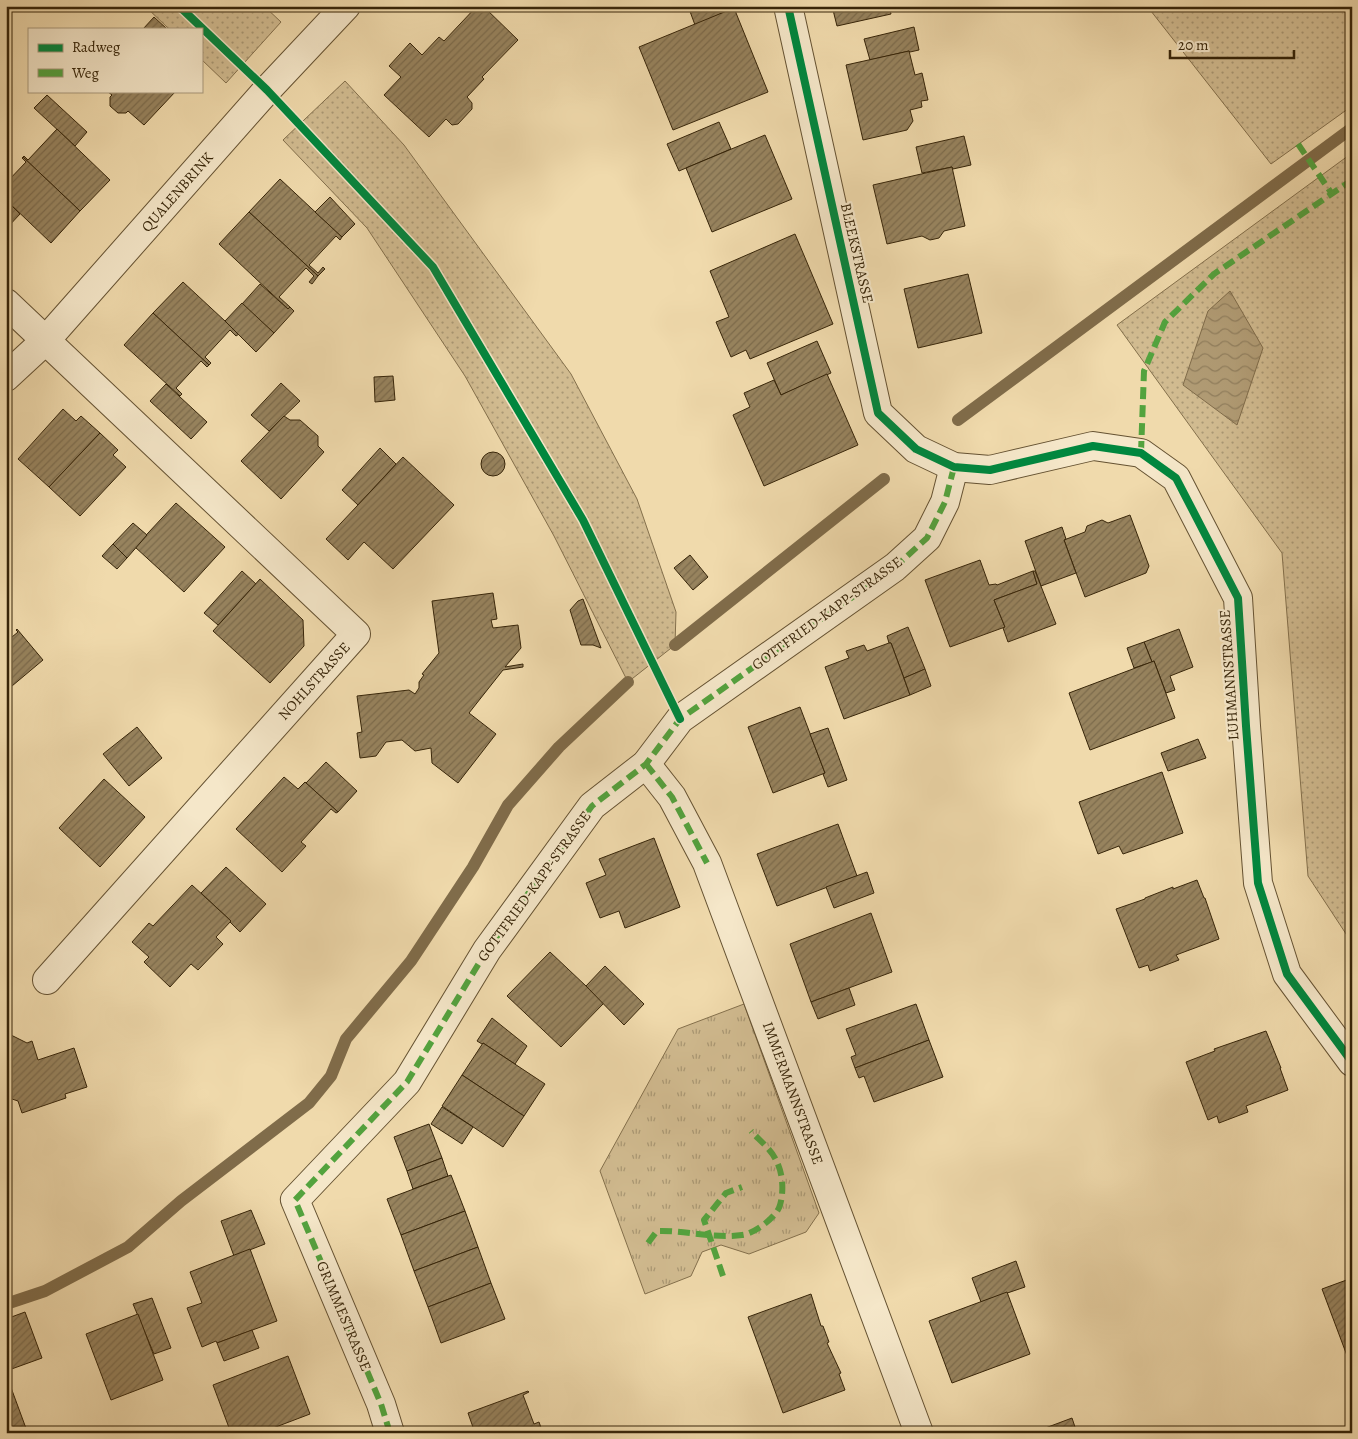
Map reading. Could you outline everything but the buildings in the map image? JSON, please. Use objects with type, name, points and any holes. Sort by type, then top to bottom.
[{"type":"street","name":"QUALENBRINK","points":[[6,377],[46,340],[267,90],[346,6]]},
{"type":"street","name":"BLEEKSTRASSE","points":[[788,6],[878,413],[916,449],[954,467]]},
{"type":"street","points":[[6,303],[46,340]]},
{"type":"street","name":"NOHLSTRASSE","points":[[46,340],[356,634],[47,980]]},
{"type":"street","name":"LUHMANNSTRASSE","points":[[954,467],[990,470],[1093,446],[1141,452],[1176,478],[1238,598],[1258,883],[1287,974],[1352,1062]]},
{"type":"street","name":"GOTTFRIED-KAPP-STRASSE","points":[[295,1200],[407,1082],[487,950],[592,806],[646,764],[680,719],[895,567],[927,538],[944,502],[954,467]]},
{"type":"street","name":"IMMERMANNSTRASSE","points":[[646,764],[672,797],[707,863],[919,1433]]},
{"type":"street","name":"GRIMMESTRASSE","points":[[295,1200],[381,1404],[390,1433]]},
{"type":"green space","points":[[145,6],[264,6],[281,22],[226,83],[202,60],[202,28],[168,28]]},
{"type":"green space","points":[[1147,6],[1352,6],[1352,106],[1271,164]]},
{"type":"green space","points":[[345,81],[404,145],[571,374],[637,499],[676,612],[675,645],[628,682],[554,536],[465,376],[367,228],[283,140]]},
{"type":"green space","points":[[1352,153],[1352,943],[1308,876],[1282,553],[1117,325]]},
{"type":"green space","points":[[744,1004],[819,1213],[806,1232],[749,1254],[721,1245],[702,1252],[691,1276],[645,1294],[600,1171],[678,1029]]},
{"type":"water","points":[[1230,291],[1263,348],[1237,425],[1183,385],[1208,311]]},
{"type":"waterway","points":[[958,420],[1352,128]]},
{"type":"waterway","points":[[675,645],[884,479]]},
{"type":"waterway","points":[[6,1304],[45,1291],[128,1247],[181,1201],[309,1103],[331,1076],[346,1039],[411,961],[473,867],[508,805],[559,747],[628,682]]},
{"type":"marked path","points":[[1298,144],[1332,194]]},
{"type":"marked path","points":[[1141,453],[1144,371],[1165,322],[1214,274],[1352,180]]},
{"type":"marked path","points":[[390,1433],[381,1404],[295,1200],[407,1082],[487,950],[592,806],[646,764],[680,719],[895,567],[927,538],[945,502],[954,467],[951,466]]},
{"type":"marked path","points":[[646,764],[672,797],[707,863]]},
{"type":"marked path","points":[[648,1243],[657,1231],[721,1236],[747,1234],[753,1232],[774,1215],[780,1205],[782,1194],[780,1171],[771,1152],[751,1131]]},
{"type":"marked path","points":[[723,1276],[704,1220],[726,1193],[742,1187]]},
{"type":"cycle path","points":[[179,6],[267,90],[433,267],[583,520],[680,719]]},
{"type":"cycle path","points":[[788,6],[878,413],[916,449],[954,467],[990,470],[1093,446],[1141,453],[1176,478],[1238,598],[1258,883],[1287,974],[1352,1062]]}]
